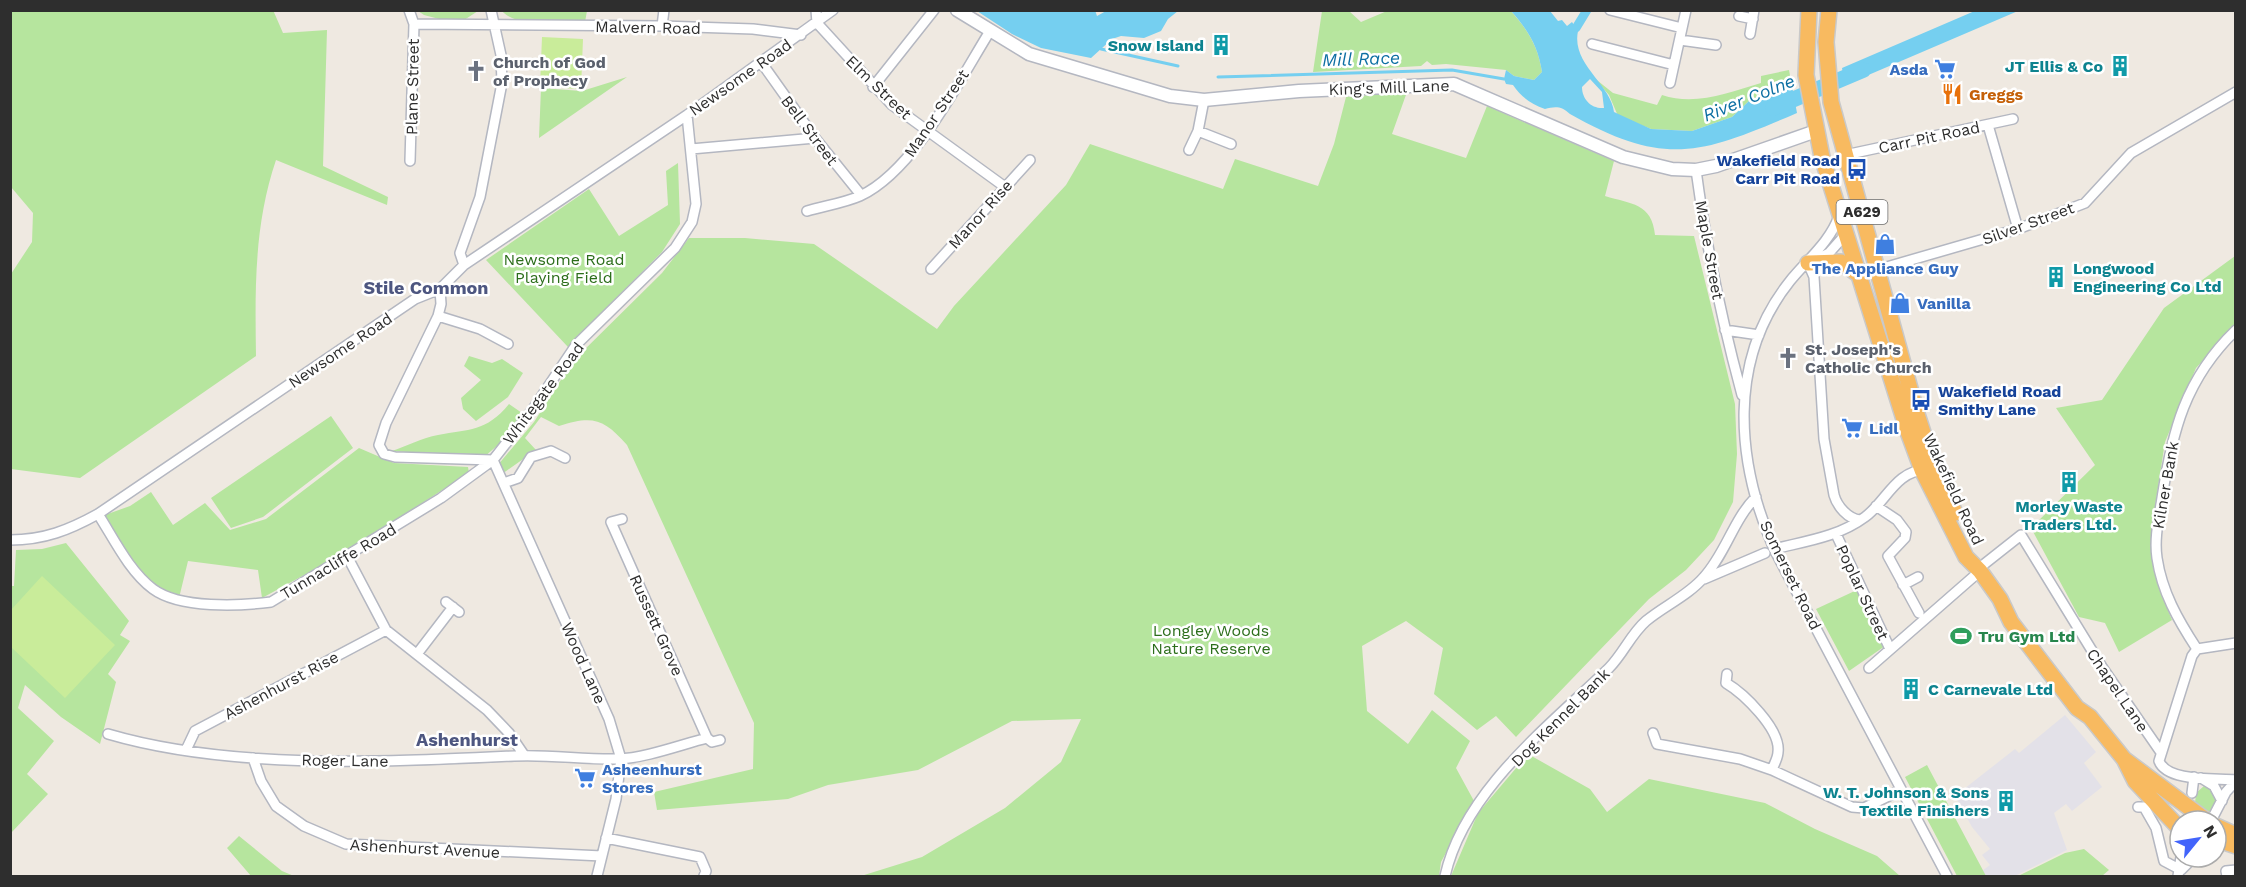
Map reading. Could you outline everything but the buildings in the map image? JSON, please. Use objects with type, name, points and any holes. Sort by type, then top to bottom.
[{"type":"highway","name":"Wakefield Road","points":[[1809,10],[1806,75],[1816,130],[1839,216],[1922,470],[1966,557],[1979,570],[2000,599],[2022,620],[2080,696],[2090,717],[2124,759],[2135,781],[2168,816]]},
{"type":"highway","name":"Wakefield Road","points":[[1829,10],[1826,68],[1831,102],[1850,154],[1878,270],[1917,414],[1938,473],[1975,553],[1979,570]]},
{"type":"highway","points":[[1846,234],[1852,225],[1853,216],[1841,171],[1850,154]]},
{"type":"highway","points":[[1808,262],[1841,262],[1859,275]]},
{"type":"highway","name":"Wakefield Road","points":[[2124,759],[2192,809]]},
{"type":"highway","points":[[2156,783],[2173,809]]},
{"type":"street","points":[[410,10],[414,24]]},
{"type":"street","points":[[464,265],[460,253],[480,197],[502,82],[501,55],[491,10]]},
{"type":"street","points":[[662,26],[664,10]]},
{"type":"street","points":[[816,10],[817,23]]},
{"type":"street","name":"Newsome Road","points":[[10,540],[31,540],[58,534],[98,514],[415,299],[440,289],[464,265],[687,115],[833,10]]},
{"type":"street","points":[[873,87],[934,10]]},
{"type":"street","name":"King's Mill Lane","points":[[957,10],[1029,54],[1170,96],[1204,100],[1299,91],[1454,84],[1623,157],[1672,169],[1696,170],[1816,130]]},
{"type":"street","points":[[1610,10],[1682,28]]},
{"type":"street","points":[[1670,83],[1686,10]]},
{"type":"street","points":[[1739,16],[1754,15],[1750,34]]},
{"type":"street","name":"Elm Street","points":[[817,23],[873,87],[927,132],[1005,187]]},
{"type":"street","name":"Plane Street","points":[[410,161],[414,24],[495,26]]},
{"type":"street","name":"Malvern Road","points":[[495,26],[662,26],[753,29],[801,35]]},
{"type":"street","name":"Manor Street","points":[[807,211],[861,195],[897,169],[927,132],[990,32]]},
{"type":"street","points":[[1680,40],[1716,45]]},
{"type":"street","points":[[1592,44],[1674,65]]},
{"type":"street","name":"Bell Street","points":[[761,62],[815,138],[861,195]]},
{"type":"street","name":"Silver Street","points":[[1859,275],[2018,229],[2085,202],[2132,153],[2235,92]]},
{"type":"street","points":[[1189,150],[1198,131],[1204,100]]},
{"type":"street","name":"Whitegate Road","points":[[493,460],[533,410],[576,345],[632,293],[683,238],[692,222],[696,204],[687,115]]},
{"type":"street","name":"Carr Pit Road","points":[[1850,154],[2013,119]]},
{"type":"street","points":[[1988,125],[2018,229]]},
{"type":"street","points":[[1198,131],[1232,144]]},
{"type":"street","points":[[691,149],[815,138]]},
{"type":"street","name":"Manor Rise","points":[[931,269],[1030,160]]},
{"type":"street","name":"Maple Street","points":[[1696,170],[1704,227],[1725,330],[1743,397]]},
{"type":"street","name":"Somerset Road","points":[[1839,216],[1829,236],[1790,280],[1759,335],[1743,397],[1745,443],[1769,551],[1947,876]]},
{"type":"street","name":"Somerset Road","points":[[1808,262],[1829,253],[1846,234]]},
{"type":"street","points":[[1808,262],[1814,277],[1824,439],[1833,488],[1836,501],[1842,509],[1853,519],[1860,520]]},
{"type":"street","points":[[440,289],[441,303],[438,316],[386,423],[379,445],[384,454],[395,458],[493,460]]},
{"type":"street","points":[[438,316],[480,329],[508,345]]},
{"type":"street","points":[[1725,330],[1733,333],[1759,335]]},
{"type":"street","name":"Kilner Bank","points":[[2197,649],[2167,598],[2156,540],[2170,444],[2180,414],[2200,371],[2235,330]]},
{"type":"street","points":[[504,483],[518,478],[531,457],[551,451],[565,458]]},
{"type":"street","name":"Wood Lane","points":[[493,460],[609,719],[621,759],[616,799],[597,876]]},
{"type":"street","name":"Tunnacliffe Road","points":[[98,514],[144,581],[155,590],[174,599],[245,605],[271,602],[441,498],[493,460]]},
{"type":"street","points":[[1922,470],[1938,473]]},
{"type":"street","name":"Dog Kennel Bank","points":[[1445,876],[1449,859],[1479,802],[1546,726],[1612,666],[1644,623],[1704,579],[1769,551],[1850,529],[1901,479],[1922,470]]},
{"type":"street","name":"Dog Kennel Bank","points":[[1704,579],[1746,507],[1756,497]]},
{"type":"street","points":[[1876,506],[1897,519],[1906,532],[1905,538],[1888,556],[1919,613]]},
{"type":"street","name":"Russett Grove","points":[[622,519],[611,522],[707,738]]},
{"type":"street","name":"Poplar Street","points":[[1836,534],[1890,649]]},
{"type":"street","name":"Poplar Street","points":[[1869,668],[2021,535]]},
{"type":"street","name":"Chapel Lane","points":[[2021,535],[2160,756]]},
{"type":"street","points":[[347,556],[386,630],[487,710],[509,733],[524,755]]},
{"type":"street","points":[[1903,585],[1918,577]]},
{"type":"street","points":[[417,654],[452,607]]},
{"type":"street","name":"Ashenhurst Rise","points":[[186,750],[195,731],[386,630]]},
{"type":"street","points":[[2235,643],[2197,649],[2192,656],[2160,756],[2161,767],[2172,774],[2235,780]]},
{"type":"street","points":[[1723,681],[1752,701],[1777,742],[1779,750],[1772,770]]},
{"type":"street","points":[[1653,733],[1654,747],[1740,759],[1772,770],[1852,807],[1864,808],[1901,790]]},
{"type":"street","name":"Roger Lane","points":[[108,734],[152,747],[253,758],[408,761],[524,755],[621,759],[707,738]]},
{"type":"street","points":[[707,738],[712,742],[720,740]]},
{"type":"street","name":"Ashenhurst Avenue","points":[[253,758],[261,781],[276,806],[304,826],[346,844],[602,856]]},
{"type":"street","points":[[2192,793],[2196,777]]},
{"type":"street","points":[[2196,777],[2214,786],[2222,801]]},
{"type":"street","points":[[2217,809],[2235,780]]},
{"type":"street","points":[[2138,807],[2144,807],[2165,844],[2164,861],[2179,873]]},
{"type":"street","points":[[606,838],[700,857],[706,871],[704,876]]},
{"type":"street","points":[[2227,876],[2226,871],[2235,870]]},
{"type":"shaded area","name":"W. T. Johnson & Sons Textile Finishers","points":[[2065,715],[2096,752],[2084,763],[2102,787],[2072,811],[2066,804],[2054,813],[2067,850],[2015,876],[1986,876],[1982,871],[1990,865],[1982,855],[1990,849],[1972,827],[1955,796],[2015,749],[2019,753]]},
{"type":"green space","points":[[273,10],[283,33],[327,30],[323,166],[388,197],[387,205],[276,160],[263,209],[257,257],[256,356],[80,478],[11,469],[11,274],[32,242],[33,213],[11,187],[11,11]]},
{"type":"green space","points":[[1510,10],[1522,24],[1538,54],[1542,72],[1534,80],[1514,76],[1506,70],[1446,64],[1432,65],[1427,61],[1421,66],[1313,72],[1322,11],[1349,11],[1361,22],[1387,11]]},
{"type":"green space","points":[[418,11],[478,11],[458,24],[424,15]]},
{"type":"green space","points":[[502,11],[587,11],[585,22],[553,23],[518,20]]},
{"type":"green space","points":[[542,37],[583,39],[581,89],[540,87]]},
{"type":"green space","points":[[1789,70],[1791,81],[1749,101],[1732,117],[1692,131],[1651,129],[1618,116],[1609,95],[1593,77],[1613,93],[1657,105],[1662,95],[1687,99],[1712,97],[1761,83],[1761,76]]},
{"type":"green space","points":[[627,77],[539,138],[541,88],[582,91]]},
{"type":"green space","name":"Longley Woods Nature Reserve","points":[[1407,92],[1392,134],[1466,158],[1487,106],[1614,161],[1605,196],[1639,206],[1650,217],[1655,235],[1694,236],[1735,404],[1737,454],[1733,502],[1714,540],[1686,570],[1649,599],[1516,737],[1496,716],[1477,730],[1434,694],[1443,648],[1406,621],[1362,646],[1367,711],[1408,744],[1432,710],[1470,741],[1456,768],[1474,801],[1441,862],[1439,876],[861,876],[922,857],[1005,808],[1061,762],[1081,719],[1012,721],[918,770],[828,785],[788,799],[657,810],[654,792],[753,769],[754,723],[627,445],[611,430],[597,422],[589,420],[559,426],[541,417],[525,438],[536,450],[502,474],[497,466],[534,422],[573,361],[662,273],[689,238],[745,238],[814,244],[937,329],[954,306],[1066,185],[1090,144],[1223,189],[1235,159],[1318,186],[1334,144],[1346,97]]},
{"type":"green space","name":"Newsome Road Playing Field","points":[[678,163],[680,224],[662,252],[568,347],[486,260],[589,189],[619,236],[668,205],[666,171]]},
{"type":"green space","points":[[2235,256],[2235,326],[2196,368],[2165,442],[2151,532],[2162,596],[2172,620],[2119,652],[2105,623],[2079,617],[2031,528],[2095,465],[2056,408],[2102,400],[2164,308]]},
{"type":"green space","points":[[469,356],[492,363],[502,359],[523,373],[508,397],[476,421],[463,409],[461,398],[481,380],[464,366]]},
{"type":"green space","points":[[509,404],[522,413],[498,445],[484,457],[392,451],[432,436],[485,425]]},
{"type":"green space","points":[[331,416],[353,448],[263,517],[231,528],[211,498]]},
{"type":"green space","points":[[359,448],[394,463],[468,467],[469,473],[341,555],[262,598],[258,570],[188,561],[179,598],[157,589],[132,561],[102,516],[130,506],[151,492],[173,525],[205,503],[230,530],[266,519]]},
{"type":"green space","points":[[66,543],[129,621],[120,635],[130,641],[108,674],[116,682],[100,744],[61,717],[25,685],[18,708],[54,741],[27,774],[48,794],[11,833],[10,586],[14,586],[16,550],[42,549]]},
{"type":"green space","points":[[42,576],[115,645],[65,698],[11,647],[11,610]]},
{"type":"green space","points":[[1859,589],[1885,646],[1849,671],[1816,609]]},
{"type":"green space","points":[[1528,754],[1590,789],[1607,812],[1649,779],[1765,803],[1815,829],[1877,856],[1900,876],[1451,876],[1478,813]]},
{"type":"green space","points":[[1927,765],[1986,876],[1957,876],[1905,777]]},
{"type":"green space","points":[[2204,786],[2212,789],[2217,800],[2211,809],[2200,809],[2195,803],[2196,793]]},
{"type":"green space","points":[[239,836],[282,871],[294,876],[251,876],[227,848]]},
{"type":"green space","points":[[2084,849],[2109,870],[2102,876],[2018,876],[2065,853]]},
{"type":"water","points":[[1095,10],[1097,16],[1106,11],[1178,11],[1168,19],[1161,31],[1144,38],[1121,36],[1112,39],[1091,58],[1041,48],[1012,34],[977,11]]},
{"type":"water","points":[[1977,10],[2018,11],[1845,85],[1842,68]]},
{"type":"water","points":[[1511,11],[1550,11],[1558,21],[1562,20],[1567,26],[1572,22],[1578,31],[1577,43],[1580,54],[1606,92],[1614,112],[1651,129],[1692,131],[1732,117],[1749,101],[1791,81],[1797,113],[1735,138],[1708,146],[1684,149],[1659,148],[1632,142],[1603,131],[1561,108],[1540,107],[1523,97],[1513,85],[1506,84],[1504,79],[1506,70],[1514,76],[1534,80],[1542,72],[1535,46]],"holes":[[[1590,79],[1602,92],[1604,108],[1599,108],[1588,102],[1582,87]]]},
{"type":"waterway","points":[[1576,28],[1587,10]]},
{"type":"waterway","name":"Mill Race","points":[[1101,49],[1178,66]]},
{"type":"waterway","name":"Mill Race","points":[[1218,77],[1452,70],[1504,79]]},
{"type":"waterway","name":"River Colne","points":[[1773,108],[1863,70]]},
{"type":"place","name":"Snow Island","points":[[1221,45]]},
{"type":"place","name":"JT Ellis & Co","points":[[2120,66]]},
{"type":"place","name":"Asda","points":[[1945,69]]},
{"type":"place","name":"Church of God of Prophecy","points":[[476,71]]},
{"type":"place","name":"Greggs","points":[[1952,94]]},
{"type":"place","name":"Wakefield Road Carr Pit Road","points":[[1857,169]]},
{"type":"place","name":"The Appliance Guy","points":[[1885,244]]},
{"type":"place","name":"Longwood Engineering Co Ltd","points":[[2056,277]]},
{"type":"place","name":"Vanilla","points":[[1900,303]]},
{"type":"place","name":"St. Joseph's Catholic Church","points":[[1788,358]]},
{"type":"place","name":"Wakefield Road Smithy Lane","points":[[1921,400]]},
{"type":"place","name":"Lidl","points":[[1852,428]]},
{"type":"place","name":"Morley Waste Traders Ltd.","points":[[2069,482]]},
{"type":"place","name":"Tru Gym Ltd","points":[[1961,636]]},
{"type":"place","name":"C Carnevale Ltd","points":[[1911,689]]},
{"type":"place","name":"Asheenhurst Stores","points":[[585,778]]},
{"type":"place","name":"W. T. Johnson & Sons Textile Finishers","points":[[2006,801]]},
{"type":"district","name":"Stile Common","points":[[426,288]]},
{"type":"district","name":"Ashenhurst","points":[[467,740]]}]
